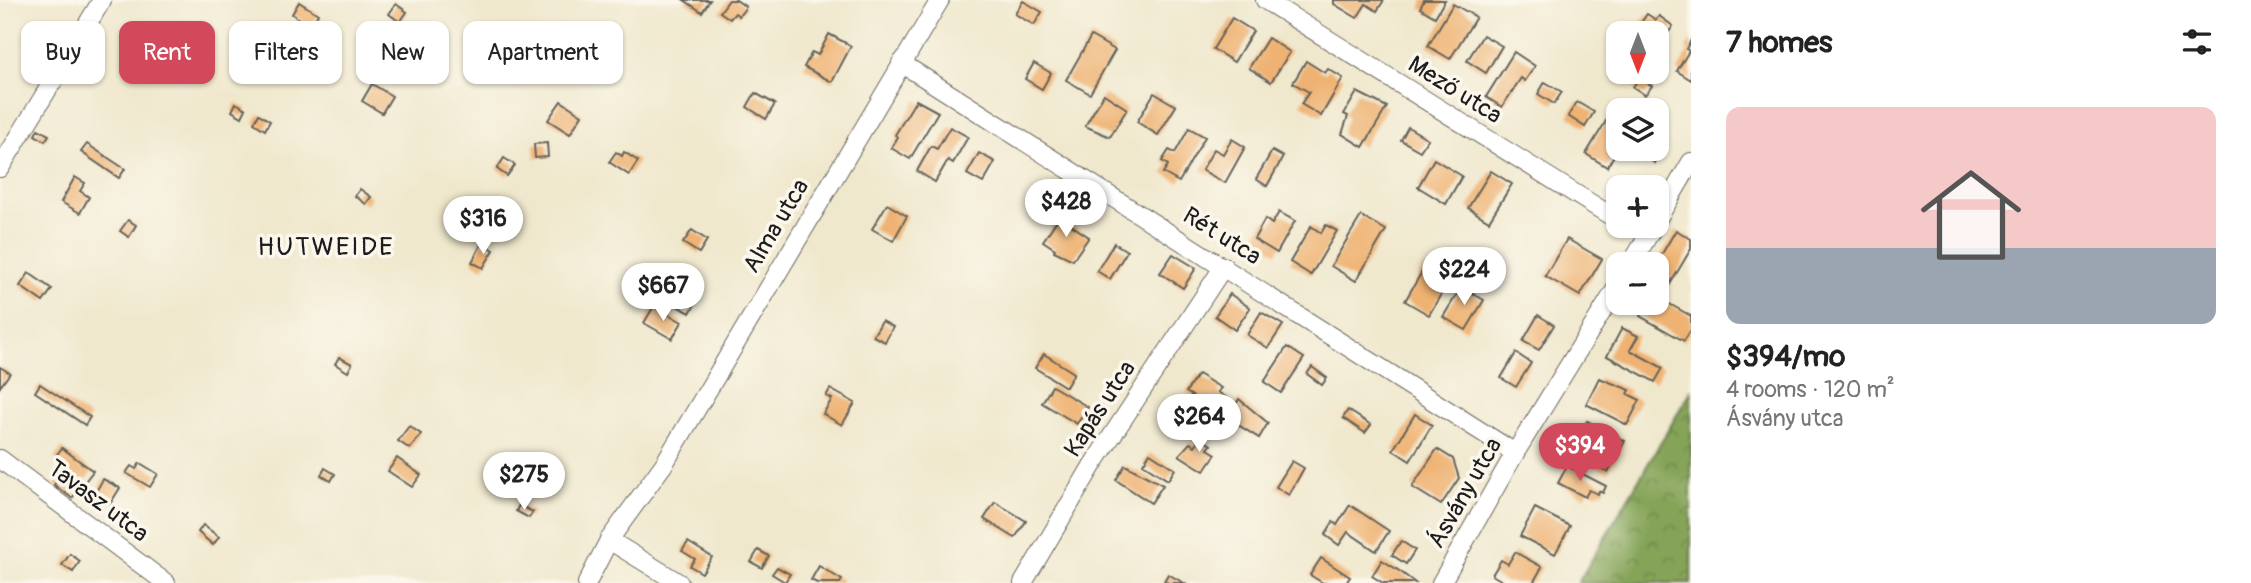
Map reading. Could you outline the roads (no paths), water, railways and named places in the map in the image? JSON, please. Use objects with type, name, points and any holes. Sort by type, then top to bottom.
[{"type":"street","points":[[0,168],[102,0]]},
{"type":"street","name":"Alma utca","points":[[587,583],[609,540],[664,464],[940,0]]},
{"type":"street","name":"Mező utca","points":[[1265,0],[1606,213]]},
{"type":"street","name":"Rét utca","points":[[901,63],[1515,453]]},
{"type":"street","points":[[1669,200],[1691,162]]},
{"type":"street","name":"Kapás utca","points":[[1023,583],[1092,466],[1224,266]]},
{"type":"street","name":"Ásvány utca","points":[[1441,583],[1515,453],[1606,305]]},
{"type":"street","name":"Tavasz utca","points":[[0,459],[166,583]]},
{"type":"street","points":[[609,540],[679,583]]},
{"type":"district","name":"HUTWEIDE","points":[[326,247]]}]
